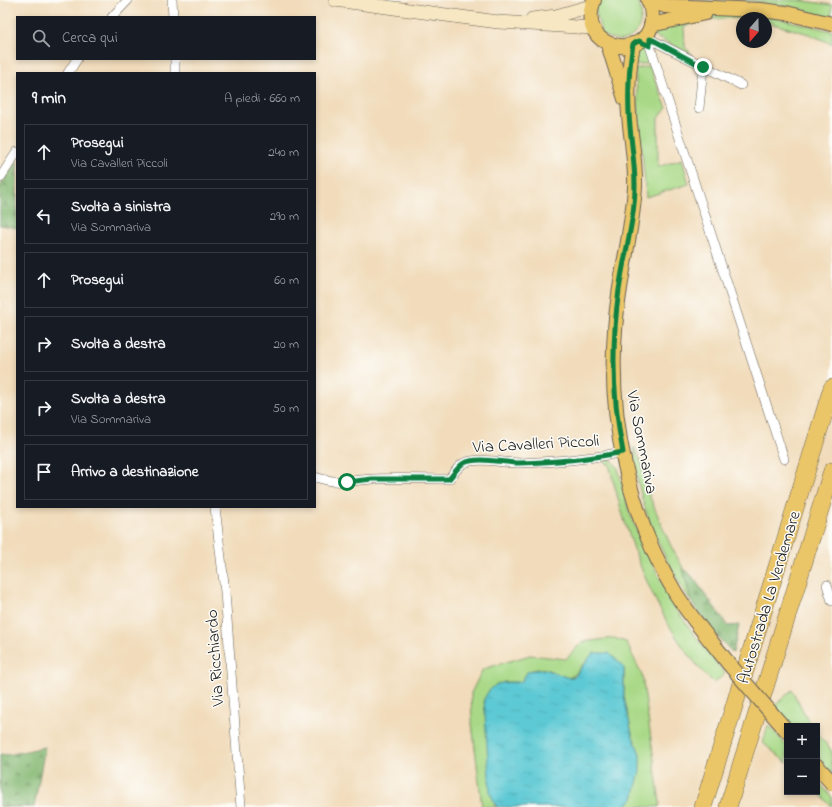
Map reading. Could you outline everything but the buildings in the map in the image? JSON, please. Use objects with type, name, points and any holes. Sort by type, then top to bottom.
[{"type":"highway","name":"Autostrada La Verdemare","points":[[703,807],[832,388]]},
{"type":"highway","name":"Autostrada La Verdemare","points":[[728,807],[832,471]]},
{"type":"main road","points":[[335,0],[466,18],[542,26],[592,28]]},
{"type":"main road","points":[[648,0],[665,6],[786,13],[832,24]]},
{"type":"main road","points":[[629,113],[629,67],[645,38],[652,14],[648,0]]},
{"type":"main road","points":[[466,18],[522,20],[556,16],[592,3],[590,18],[592,28],[597,36],[608,44],[624,47],[645,38],[735,9]]},
{"type":"main road","points":[[608,44],[629,113]]},
{"type":"main road","name":"Via Sommariva","points":[[629,113],[635,186],[629,237],[619,289],[613,371],[615,411],[623,452],[639,514],[663,569],[699,627],[784,728]]},
{"type":"main road","points":[[820,769],[832,783]]},
{"type":"street","points":[[113,16],[128,0]]},
{"type":"street","points":[[172,0],[173,16]]},
{"type":"street","points":[[645,38],[741,85]]},
{"type":"street","points":[[645,38],[784,459]]},
{"type":"street","points":[[69,72],[76,60]]},
{"type":"street","points":[[175,60],[175,72]]},
{"type":"street","points":[[698,108],[703,67]]},
{"type":"street","points":[[0,178],[16,154]]},
{"type":"street","name":"Via Cavalleri Piccoli","points":[[316,477],[329,481],[347,482],[372,479],[449,479],[464,463],[482,461],[516,463],[545,462],[602,456],[623,452]]},
{"type":"street","name":"Via Ricchiardo","points":[[215,508],[226,600],[241,807]]},
{"type":"street","points":[[827,585],[832,601]]},
{"type":"green space","points":[[597,0],[637,0],[640,6],[641,19],[636,32],[631,37],[618,40],[602,35],[594,5]]},
{"type":"green space","points":[[662,0],[798,0],[832,5],[832,18],[790,7],[750,1]]},
{"type":"green space","points":[[736,14],[736,18],[706,19],[684,27],[685,47],[693,55],[654,36],[653,31],[703,16]]},
{"type":"green space","points":[[772,17],[832,31],[832,44],[809,34],[772,24]]},
{"type":"green space","points":[[639,48],[643,48],[648,53],[651,63],[634,65]]},
{"type":"green space","points":[[650,66],[667,108],[658,118],[658,167],[682,159],[689,184],[646,197],[635,69]]},
{"type":"green space","points":[[16,162],[16,228],[0,225],[0,186]]},
{"type":"green space","points":[[634,447],[642,464],[649,495],[670,544],[683,568],[691,602],[670,566],[652,528],[639,488]]},
{"type":"green space","points":[[611,459],[618,468],[629,511],[640,539],[674,606],[725,674],[714,683],[694,661],[676,637],[660,610],[635,552],[616,492],[609,464],[601,461]]},
{"type":"green space","points":[[683,568],[692,576],[728,626],[739,625],[733,653],[713,632],[691,602]]},
{"type":"green space","points":[[614,638],[626,642],[642,675],[660,803],[659,807],[624,807],[633,799],[640,754],[632,734],[624,697],[624,667],[583,664],[574,675],[570,677],[562,676],[545,669],[528,671],[521,682],[503,682],[484,699],[495,806],[497,807],[482,807],[472,723],[471,693],[483,669],[530,655],[566,659],[582,642]]},
{"type":"green space","points":[[792,690],[809,723],[788,723],[774,706]]},
{"type":"green space","points":[[768,725],[784,743],[784,760],[763,743]]},
{"type":"green space","points":[[820,737],[832,751],[832,774],[820,760]]},
{"type":"green space","points":[[45,747],[34,807],[0,807],[0,754],[8,755]]},
{"type":"green space","points":[[820,783],[832,797],[832,807],[820,794]]},
{"type":"water","points":[[593,653],[609,653],[624,667],[624,697],[632,734],[640,754],[640,771],[633,799],[624,807],[497,807],[490,793],[484,699],[491,688],[499,684],[521,682],[528,671],[544,669],[569,678],[575,676]]},
{"type":"route","points":[[347,482],[372,479],[449,479],[464,463],[482,461],[516,463],[545,462],[602,456],[623,452],[615,411],[613,371],[619,289],[629,237],[635,186],[629,113],[629,67],[633,44],[639,41],[650,46],[650,39],[678,52],[703,67]]}]
